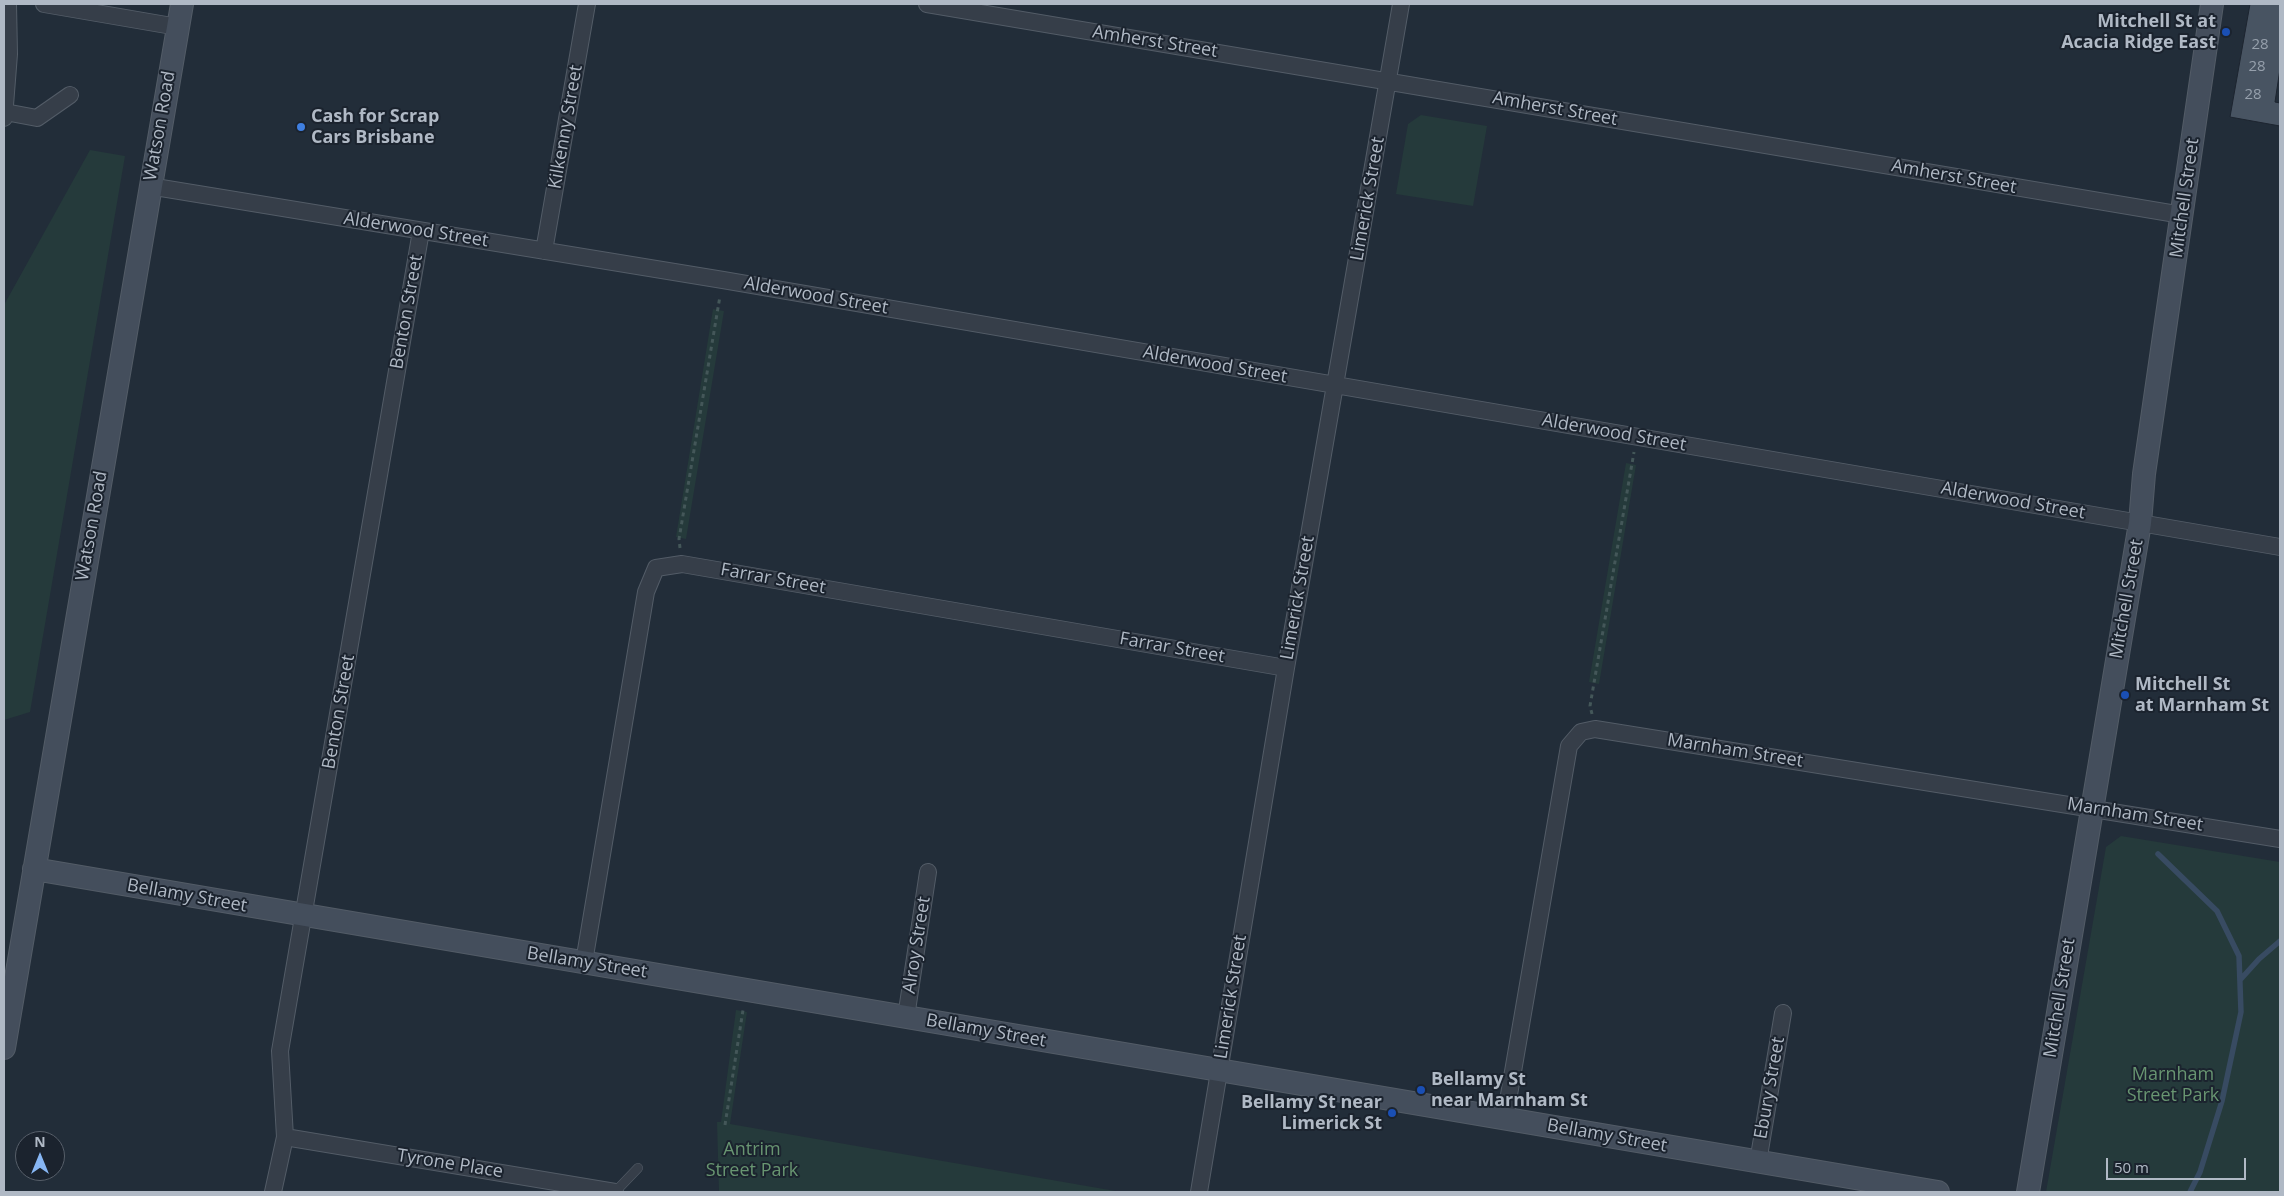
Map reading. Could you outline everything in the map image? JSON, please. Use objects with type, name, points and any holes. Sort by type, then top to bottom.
[{"type":"street","points":[[8,4],[9,54],[5,110],[37,118],[70,95]]},
{"type":"street","points":[[44,4],[178,27]]},
{"type":"street","name":"Watson Road","points":[[4,1048],[149,186],[182,4]]},
{"type":"street","name":"Kilkenny Street","points":[[544,251],[587,4]]},
{"type":"street","name":"Amherst Street","points":[[927,4],[2182,215]]},
{"type":"street","name":"Limerick Street","points":[[1199,1192],[1286,668],[1401,4]]},
{"type":"street","name":"Mitchell Street","points":[[2028,1192],[2140,523],[2144,474],[2212,4]]},
{"type":"street","name":"Alderwood Street","points":[[149,186],[723,280],[2280,547]]},
{"type":"street","name":"Benton Street","points":[[273,1192],[285,1137],[280,1051],[421,231]]},
{"type":"street","name":"Farrar Street","points":[[584,962],[646,592],[656,568],[682,564],[1286,668]]},
{"type":"street","points":[[1505,1118],[1569,746],[1581,732],[1595,730]]},
{"type":"street","name":"Marnham Street","points":[[1595,730],[2280,838]]},
{"type":"street","name":"Bellamy Street","points":[[34,869],[1938,1192]]},
{"type":"street","name":"Alroy Street","points":[[906,1017],[928,872]]},
{"type":"street","name":"Ebury Street","points":[[1758,1162],[1783,1013]]},
{"type":"street","name":"Tyrone Place","points":[[285,1137],[615,1192]]},
{"type":"lane","points":[[615,1192],[638,1168]]},
{"type":"path","points":[[682,564],[679,539],[723,280]]},
{"type":"path","points":[[1595,730],[1590,706],[1637,437]]},
{"type":"path","points":[[725,1125],[746,990]]},
{"type":"green space","points":[[1421,115],[1487,126],[1473,206],[1396,194],[1408,124]]},
{"type":"green space","points":[[90,150],[125,156],[30,712],[4,720],[4,305]]},
{"type":"green space","points":[[713,309],[724,311],[686,539],[676,537]]},
{"type":"green space","points":[[1626,463],[1636,465],[1599,684],[1589,682]]},
{"type":"green space","name":"Marnham Street Park","points":[[2121,836],[2280,862],[2280,1192],[2046,1192],[2106,847]]},
{"type":"green space","name":"Antrim Street Park","points":[[736,1010],[747,1012],[730,1124],[1121,1192],[719,1192],[717,1122],[721,1122]]},
{"type":"building","points":[[2250,4],[2280,4],[2280,69],[2275,102],[2280,103],[2280,126],[2230,117]]},
{"type":"waterway","points":[[2158,854],[2217,911],[2239,956],[2241,1012],[2222,1101],[2200,1172],[2190,1192]]},
{"type":"waterway","points":[[2240,980],[2259,959],[2280,941]]},
{"type":"place","name":"Mitchell St at Acacia Ridge East","points":[[2226,32]]},
{"type":"place","name":"Cash for Scrap Cars Brisbane","points":[[301,127]]},
{"type":"place","name":"Mitchell St at Marnham St","points":[[2125,695]]},
{"type":"place","name":"Bellamy St near Marnham St","points":[[1421,1090]]},
{"type":"place","name":"Bellamy St near Limerick St","points":[[1392,1113]]}]
